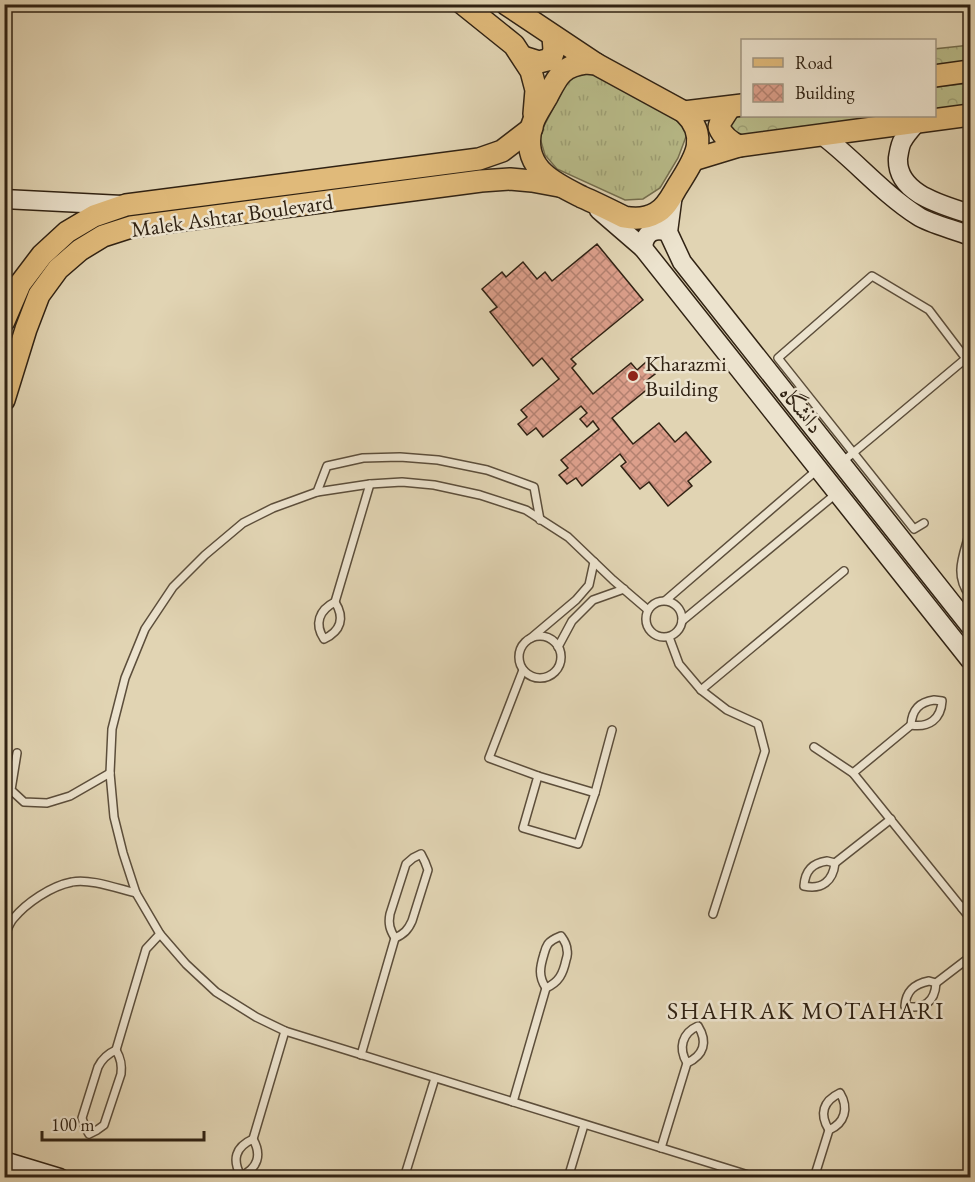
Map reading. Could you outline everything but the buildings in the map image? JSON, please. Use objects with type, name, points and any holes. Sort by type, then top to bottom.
[{"type":"main road","points":[[463,4],[514,45],[531,70],[536,90],[530,136],[531,152],[536,166],[546,178],[624,217],[635,219],[656,213],[665,206],[673,194],[698,147],[698,136],[690,117],[596,64],[506,4]]},
{"type":"main road","points":[[523,57],[539,62],[551,59],[554,50],[553,36]]},
{"type":"main road","points":[[532,124],[559,74],[576,64],[596,64]]},
{"type":"main road","points":[[936,76],[970,71]]},
{"type":"main road","points":[[684,112],[736,106]]},
{"type":"main road","points":[[736,106],[721,121],[719,127],[724,136],[740,146]]},
{"type":"main road","points":[[693,160],[740,146],[970,115]]},
{"type":"main road","points":[[918,122],[902,141],[898,155],[898,169],[914,191],[943,205],[970,214]]},
{"type":"main road","name":"Malek Ashtar Boulevard","points":[[4,321],[12,284],[68,232],[94,216],[126,205],[479,159],[502,151],[532,124]]},
{"type":"main road","points":[[822,135],[844,152],[882,189],[920,217],[970,236]]},
{"type":"main road","points":[[502,151],[512,155],[516,165],[510,179]]},
{"type":"main road","name":"Malek Ashtar Boulevard","points":[[4,400],[39,295],[58,270],[80,250],[103,236],[131,227],[481,181],[510,179],[559,186]]},
{"type":"main road","points":[[643,248],[645,238],[653,231],[668,232],[673,194]]},
{"type":"main road","points":[[4,199],[126,205]]},
{"type":"main road","name":"دانشگاه","points":[[586,199],[643,248],[970,660]]},
{"type":"main road","name":"دانشگاه","points":[[668,232],[682,262],[847,458],[970,626]]},
{"type":"main road","points":[[4,1161],[60,1178]]},
{"type":"lane","points":[[847,458],[969,359],[929,310],[872,276],[778,358],[847,458],[914,530],[924,523]]},
{"type":"lane","points":[[317,492],[327,466],[363,458],[400,457],[438,460],[487,470],[534,487],[540,520]]},
{"type":"lane","points":[[666,600],[818,469]]},
{"type":"lane","points":[[648,610],[568,537],[526,510],[480,495],[434,485],[402,482],[317,492],[273,507],[243,523],[205,555],[173,587],[145,629],[125,678],[112,729],[110,773],[114,817],[136,893],[160,934],[186,964],[216,992],[256,1017],[285,1031],[661,1148],[734,1174],[758,1178]]},
{"type":"lane","points":[[335,602],[322,611],[319,618],[318,625],[324,639],[336,631],[339,624],[339,609],[335,602],[370,484]]},
{"type":"lane","points":[[682,621],[838,493]]},
{"type":"lane","points":[[970,531],[960,567],[963,587],[970,596]]},
{"type":"lane","points":[[528,640],[541,636],[548,638],[558,647],[560,661],[554,673],[542,678],[528,675],[520,664],[519,657],[523,644],[576,600],[589,585],[594,562]]},
{"type":"lane","points":[[700,690],[844,571]]},
{"type":"lane","points":[[558,647],[572,621],[593,600],[624,589]]},
{"type":"lane","points":[[666,600],[679,608],[682,621],[675,634],[661,638],[649,631],[645,617],[652,604],[666,600]]},
{"type":"lane","points":[[669,637],[679,664],[700,690],[727,710],[758,724],[765,751],[713,914]]},
{"type":"lane","points":[[523,670],[489,758],[595,793]]},
{"type":"lane","points":[[853,773],[911,725],[915,710],[920,705],[927,701],[942,701],[938,716],[933,722],[919,727],[911,725]]},
{"type":"lane","points":[[538,776],[523,828],[578,844],[612,730]]},
{"type":"lane","points":[[814,747],[853,773],[970,918]]},
{"type":"lane","points":[[17,753],[11,790],[24,802],[47,803],[70,796],[110,773]]},
{"type":"lane","points":[[835,863],[819,862],[813,866],[807,871],[804,886],[811,888],[826,883],[831,877],[835,863],[891,819]]},
{"type":"lane","points":[[421,854],[428,870],[412,921],[402,935],[395,938],[390,931],[390,914],[406,864],[421,854]]},
{"type":"lane","points":[[4,936],[12,920],[27,905],[45,892],[72,882],[95,883],[136,893]]},
{"type":"lane","points":[[962,908],[970,901]]},
{"type":"lane","points":[[116,1050],[108,1054],[98,1067],[82,1118],[89,1134],[104,1125],[121,1074],[122,1066],[116,1050],[146,949],[160,934]]},
{"type":"lane","points":[[513,1102],[546,988],[540,973],[541,964],[547,945],[553,939],[561,936],[568,952],[563,971],[560,979],[554,985],[546,988]]},
{"type":"lane","points":[[361,1055],[395,938]]},
{"type":"lane","points":[[936,983],[921,982],[914,986],[909,992],[905,1006],[913,1008],[927,1003],[932,998],[936,983],[970,957]]},
{"type":"lane","points":[[661,1148],[687,1063],[694,1060],[703,1048],[704,1040],[698,1026],[691,1029],[682,1041],[681,1049],[687,1063]]},
{"type":"lane","points":[[253,1139],[240,1148],[237,1155],[237,1170],[241,1176],[254,1168],[257,1161],[258,1153],[253,1139],[285,1031]]},
{"type":"lane","points":[[404,1178],[435,1078]]},
{"type":"lane","points":[[814,1178],[829,1130],[836,1127],[845,1115],[846,1107],[840,1093],[833,1096],[824,1108],[823,1116],[829,1130]]},
{"type":"lane","points":[[568,1178],[584,1125]]},
{"type":"green space","points":[[970,45],[970,64],[936,68],[936,49]]},
{"type":"green space","points":[[595,69],[680,119],[687,134],[678,158],[660,188],[643,199],[625,200],[557,169],[545,155],[540,138],[568,80],[582,71]]},
{"type":"green space","points":[[970,83],[970,112],[936,116],[936,87]]},
{"type":"green space","points":[[727,117],[741,117],[924,117],[730,138]]},
{"type":"place","name":"Kharazmi Building","points":[[633,376]]},
{"type":"district","name":"SHAHRAK MOTAHARI","points":[[806,1011]]}]
